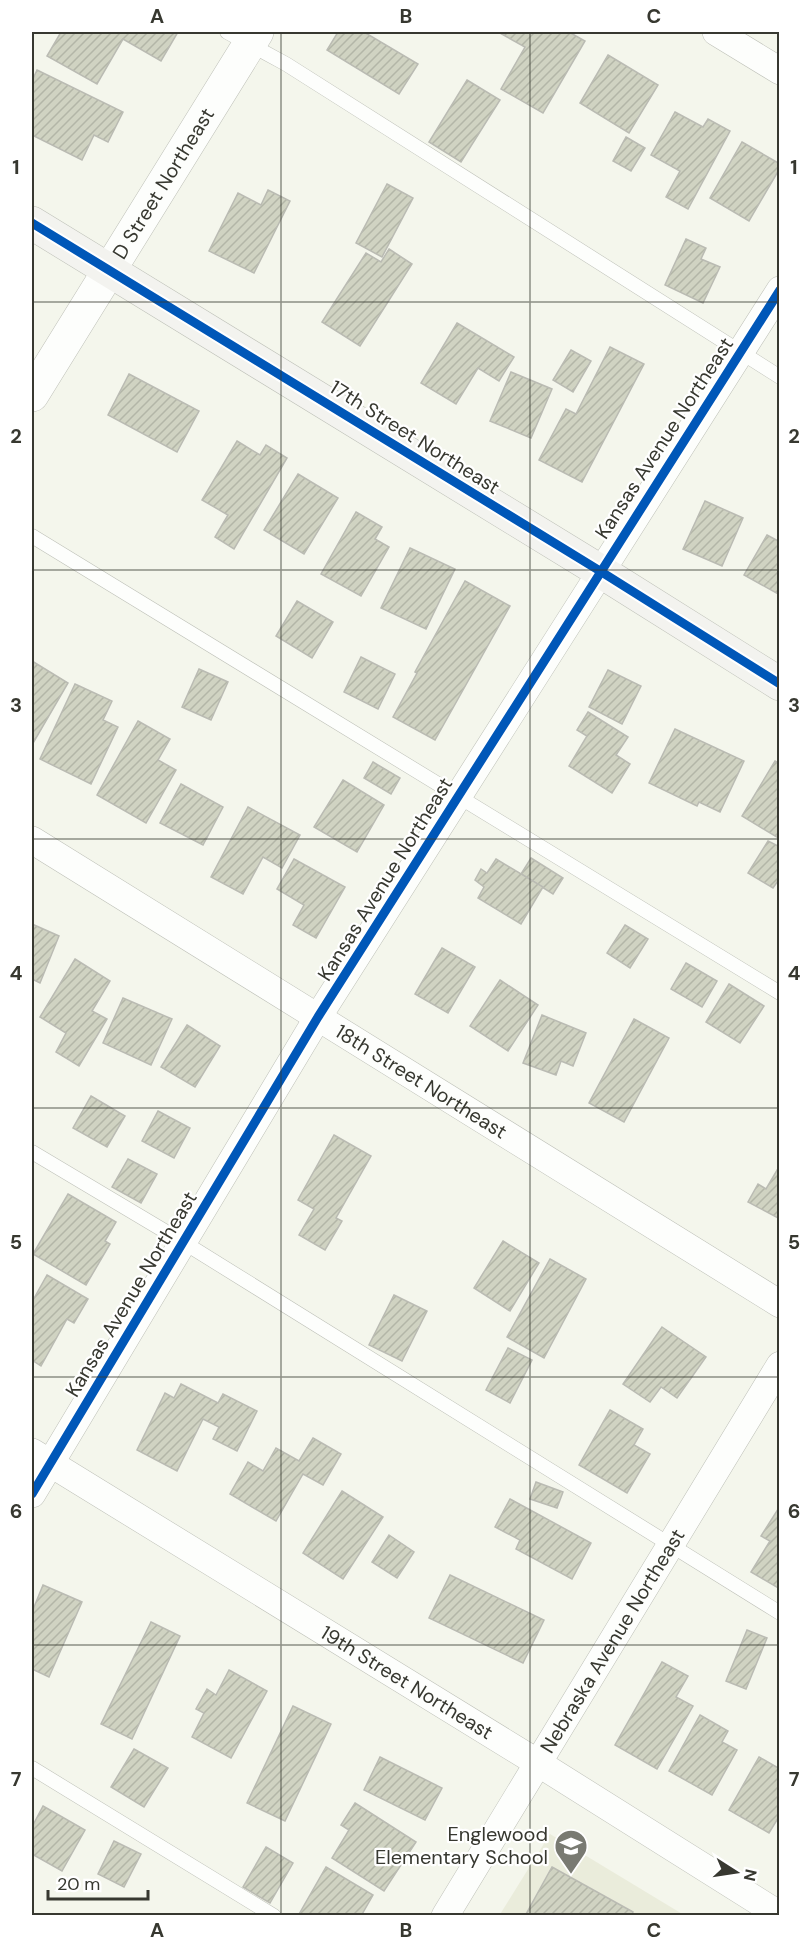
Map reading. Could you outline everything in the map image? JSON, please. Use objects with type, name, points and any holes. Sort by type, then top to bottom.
[{"type":"main road","name":"17th Street Northeast","points":[[32,222],[780,684]]},
{"type":"street","points":[[716,32],[780,70]]},
{"type":"street","name":"D Street Northeast","points":[[32,395],[108,270],[244,36]]},
{"type":"street","name":"Kansas Avenue Northeast","points":[[32,1494],[41,1458],[183,1242],[318,1017],[780,290]]},
{"type":"street","name":"18th Street Northeast","points":[[32,840],[780,1304]]},
{"type":"street","name":"Nebraska Avenue Northeast","points":[[445,1916],[780,1365]]},
{"type":"street","name":"19th Street Northeast","points":[[41,1458],[538,1762],[780,1916]]},
{"type":"lane","points":[[244,36],[780,377]]},
{"type":"lane","points":[[32,536],[780,993]]},
{"type":"lane","points":[[32,1152],[183,1242],[780,1613]]},
{"type":"lane","points":[[32,1768],[274,1916]]},
{"type":"shaded area","name":"Englewood Elementary School","points":[[550,1834],[684,1915],[499,1916]]},
{"type":"building","points":[[61,32],[178,32],[161,61],[123,39],[97,84],[47,56]]},
{"type":"building","points":[[338,32],[364,32],[418,64],[399,94],[327,50]]},
{"type":"building","points":[[498,32],[569,32],[585,41],[543,113],[501,89],[525,47]]},
{"type":"building","points":[[608,55],[658,85],[629,133],[580,103]]},
{"type":"building","points":[[37,70],[123,112],[108,142],[94,135],[82,160],[32,135],[32,81]]},
{"type":"building","points":[[467,80],[500,100],[461,162],[429,142]]},
{"type":"building","points":[[675,112],[703,127],[708,119],[730,131],[688,209],[666,197],[680,171],[651,155]]},
{"type":"building","points":[[626,137],[645,148],[631,171],[613,161]]},
{"type":"building","points":[[742,142],[780,164],[780,168],[749,221],[710,198]]},
{"type":"building","points":[[387,184],[413,198],[382,257],[356,243]]},
{"type":"building","points":[[268,190],[290,201],[254,273],[209,251],[238,193],[261,205]]},
{"type":"building","points":[[686,239],[706,248],[701,259],[720,267],[703,303],[665,285]]},
{"type":"building","points":[[389,249],[412,264],[360,346],[322,322],[366,253],[381,262]]},
{"type":"building","points":[[457,323],[514,357],[499,381],[478,368],[456,404],[421,383]]},
{"type":"building","points":[[610,347],[644,364],[582,482],[539,460],[566,409],[576,414]]},
{"type":"building","points":[[571,350],[591,361],[573,392],[553,380]]},
{"type":"building","points":[[511,372],[552,389],[531,438],[490,421]]},
{"type":"building","points":[[129,374],[199,411],[177,452],[108,415]]},
{"type":"building","points":[[237,441],[260,455],[266,445],[287,458],[234,549],[215,537],[228,515],[202,500]]},
{"type":"building","points":[[298,474],[338,498],[304,554],[264,530]]},
{"type":"building","points":[[705,501],[743,518],[722,566],[683,549]]},
{"type":"building","points":[[356,512],[382,527],[375,539],[389,547],[361,596],[321,574]]},
{"type":"building","points":[[767,535],[780,542],[780,595],[744,575]]},
{"type":"building","points":[[410,548],[455,569],[426,629],[381,608]]},
{"type":"building","points":[[465,581],[510,606],[435,740],[393,717]]},
{"type":"building","points":[[297,601],[333,622],[312,658],[276,636]]},
{"type":"building","points":[[361,657],[395,674],[378,709],[344,692]]},
{"type":"building","points":[[32,661],[68,683],[32,745]]},
{"type":"building","points":[[199,669],[228,682],[211,720],[182,707]]},
{"type":"building","points":[[608,670],[641,686],[622,724],[589,707]]},
{"type":"building","points":[[75,684],[112,701],[103,720],[118,727],[91,784],[40,759]]},
{"type":"building","points":[[588,712],[628,737],[616,755],[630,764],[612,793],[569,766],[587,736],[577,730]]},
{"type":"building","points":[[138,721],[170,739],[158,760],[176,770],[146,823],[97,795]]},
{"type":"building","points":[[675,729],[744,761],[720,812],[699,802],[697,806],[649,783]]},
{"type":"building","points":[[775,761],[780,764],[780,839],[742,816]]},
{"type":"building","points":[[373,762],[400,778],[391,794],[364,778]]},
{"type":"building","points":[[343,780],[384,805],[357,852],[314,827]]},
{"type":"building","points":[[181,784],[223,807],[203,845],[160,823]]},
{"type":"building","points":[[248,807],[300,835],[282,868],[263,857],[243,894],[211,877]]},
{"type":"building","points":[[768,841],[780,847],[780,878],[773,888],[748,873]]},
{"type":"building","points":[[531,858],[563,878],[553,894],[521,874]]},
{"type":"building","points":[[294,859],[345,887],[316,938],[293,925],[304,905],[277,889]]},
{"type":"building","points":[[496,859],[543,887],[521,924],[478,898],[484,887],[475,880],[481,869],[487,873]]},
{"type":"building","points":[[32,924],[59,936],[40,983],[32,979]]},
{"type":"building","points":[[625,925],[648,939],[630,968],[607,953]]},
{"type":"building","points":[[442,948],[475,967],[448,1013],[415,994]]},
{"type":"building","points":[[75,959],[110,981],[92,1011],[107,1019],[79,1066],[56,1052],[66,1033],[40,1017]]},
{"type":"building","points":[[686,963],[717,981],[702,1007],[671,989]]},
{"type":"building","points":[[500,980],[538,1005],[508,1051],[470,1026]]},
{"type":"building","points":[[729,984],[764,1006],[740,1043],[706,1022]]},
{"type":"building","points":[[123,998],[172,1019],[151,1065],[103,1043]]},
{"type":"building","points":[[542,1015],[586,1033],[573,1066],[561,1061],[556,1075],[523,1063]]},
{"type":"building","points":[[634,1019],[669,1038],[624,1122],[589,1103]]},
{"type":"building","points":[[187,1025],[220,1046],[195,1087],[161,1067]]},
{"type":"building","points":[[91,1096],[125,1116],[107,1147],[73,1128]]},
{"type":"building","points":[[158,1111],[190,1128],[174,1158],[142,1141]]},
{"type":"building","points":[[334,1135],[371,1156],[336,1218],[342,1221],[325,1250],[299,1235],[314,1209],[298,1200]]},
{"type":"building","points":[[128,1159],[157,1174],[141,1203],[112,1187]]},
{"type":"building","points":[[780,1165],[780,1219],[748,1202],[758,1184],[766,1189]]},
{"type":"building","points":[[68,1194],[116,1222],[105,1241],[110,1244],[86,1285],[33,1254]]},
{"type":"building","points":[[503,1241],[539,1263],[510,1311],[474,1288]]},
{"type":"building","points":[[550,1259],[586,1279],[544,1358],[507,1337]]},
{"type":"building","points":[[47,1275],[88,1299],[74,1323],[67,1319],[41,1366],[32,1360],[32,1302]]},
{"type":"building","points":[[394,1295],[427,1311],[402,1361],[369,1345]]},
{"type":"building","points":[[662,1327],[706,1357],[677,1398],[661,1387],[650,1402],[623,1384]]},
{"type":"building","points":[[508,1348],[532,1360],[510,1403],[486,1390]]},
{"type":"building","points":[[181,1384],[218,1403],[223,1394],[257,1411],[237,1451],[213,1439],[219,1427],[203,1419],[177,1471],[137,1450],[165,1393],[174,1398]]},
{"type":"building","points":[[610,1410],[643,1429],[634,1445],[650,1454],[627,1493],[579,1465]]},
{"type":"building","points":[[313,1438],[341,1454],[323,1485],[303,1474],[276,1521],[230,1494],[248,1462],[263,1471],[276,1448],[299,1461]]},
{"type":"building","points":[[536,1482],[563,1492],[557,1508],[530,1499]]},
{"type":"building","points":[[342,1491],[383,1517],[343,1579],[303,1553]]},
{"type":"building","points":[[510,1499],[591,1543],[572,1579],[516,1549],[520,1540],[495,1527]]},
{"type":"building","points":[[780,1506],[780,1589],[751,1572],[770,1541],[761,1536]]},
{"type":"building","points":[[389,1535],[414,1552],[397,1578],[372,1562]]},
{"type":"building","points":[[450,1575],[544,1620],[523,1663],[429,1618]]},
{"type":"building","points":[[43,1585],[82,1602],[49,1677],[32,1669],[32,1612]]},
{"type":"building","points":[[151,1622],[180,1636],[132,1739],[101,1724]]},
{"type":"building","points":[[747,1630],[767,1638],[746,1689],[726,1681]]},
{"type":"building","points":[[662,1662],[688,1676],[676,1697],[693,1706],[657,1769],[615,1745]]},
{"type":"building","points":[[229,1670],[267,1691],[231,1758],[192,1737],[204,1713],[196,1709],[207,1689],[216,1695]]},
{"type":"building","points":[[293,1706],[331,1724],[285,1821],[247,1803]]},
{"type":"building","points":[[700,1715],[728,1731],[722,1742],[737,1750],[712,1795],[669,1771]]},
{"type":"building","points":[[134,1749],[168,1768],[144,1807],[111,1787]]},
{"type":"building","points":[[380,1757],[442,1788],[425,1820],[364,1790]]},
{"type":"building","points":[[759,1757],[780,1769],[780,1815],[769,1833],[729,1810]]},
{"type":"building","points":[[355,1803],[416,1842],[384,1891],[332,1858],[349,1830],[341,1825]]},
{"type":"building","points":[[43,1806],[85,1830],[62,1871],[32,1854],[32,1827]]},
{"type":"building","points":[[114,1841],[141,1854],[124,1887],[98,1874]]},
{"type":"building","points":[[266,1847],[293,1863],[270,1903],[243,1887]]},
{"type":"building","points":[[326,1867],[373,1895],[361,1916],[298,1916]]},
{"type":"building","points":[[552,1867],[633,1912],[632,1916],[525,1916]]},
{"type":"cycle path","points":[[32,223],[780,684]]},
{"type":"cycle path","points":[[32,1494],[318,1017],[780,290]]},
{"type":"place","name":"Englewood Elementary School","points":[[571,1875]]}]
